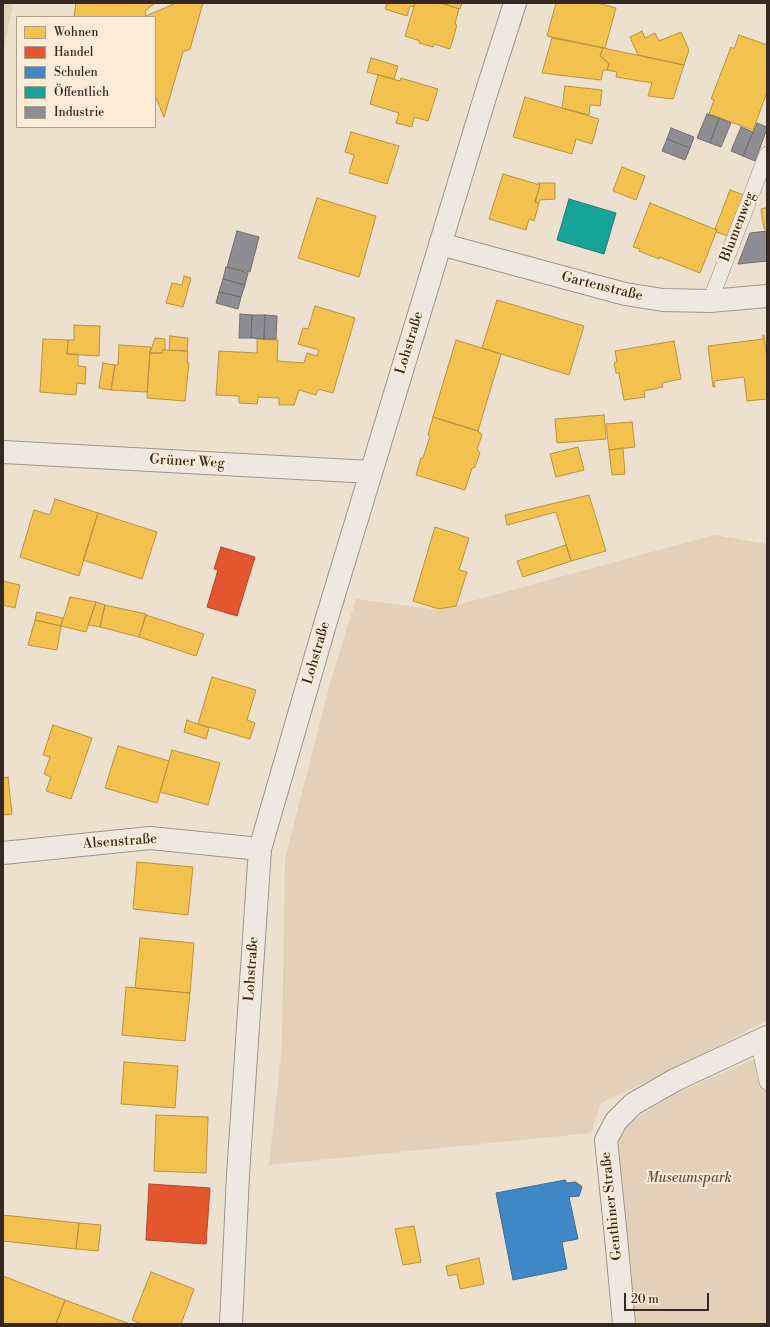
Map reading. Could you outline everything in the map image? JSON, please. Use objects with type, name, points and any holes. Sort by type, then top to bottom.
[{"type":"street","name":"Lohstraße","points":[[231,1324],[238,1175],[260,849],[326,621],[440,244],[515,3]]},
{"type":"street","name":"Gartenstraße","points":[[440,244],[625,294],[663,300],[710,300],[767,296]]},
{"type":"street","name":"Grüner Weg","points":[[3,452],[371,472]]},
{"type":"street","name":"Alsenstraße","points":[[3,853],[150,838],[260,849]]},
{"type":"street","name":"Genthiner Straße","points":[[624,1324],[606,1140],[616,1121],[633,1104],[676,1080],[763,1039]]},
{"type":"lane","name":"Blumenweg","points":[[710,300],[767,154]]},
{"type":"lane","points":[[763,1039],[767,1082]]},
{"type":"green space","points":[[3,3],[13,3],[3,54]]},
{"type":"green space","points":[[714,535],[767,544],[767,1020],[690,1061],[601,1103],[591,1133],[269,1165],[282,1046],[285,859],[329,687],[356,599],[439,610]]},
{"type":"green space","name":"Museumspark","points":[[767,1053],[767,1324],[627,1324],[609,1151],[623,1127],[675,1094]]},
{"type":"building: Wohnen","points":[[76,3],[155,3],[145,11],[146,16],[74,16]]},
{"type":"building: Wohnen","points":[[176,3],[203,3],[190,49],[183,52],[164,117],[156,98],[156,16],[146,16]]},
{"type":"building: Wohnen","points":[[387,3],[415,3],[414,7],[410,6],[407,16],[385,9]]},
{"type":"building: Wohnen","points":[[415,3],[441,3],[459,9],[455,24],[457,25],[450,49],[434,44],[433,47],[419,43],[420,41],[405,36]]},
{"type":"building: Wohnen","points":[[441,3],[462,3],[460,9]]},
{"type":"building: Wohnen","points":[[556,3],[598,3],[616,8],[605,48],[547,36]]},
{"type":"building: Wohnen","points":[[642,31],[645,38],[655,33],[659,41],[681,32],[689,50],[684,65],[638,55],[630,37]]},
{"type":"building: Wohnen","points":[[739,35],[767,45],[767,92],[753,130],[709,114],[714,100],[711,99],[731,47],[734,49]]},
{"type":"building: Wohnen","points":[[552,38],[603,48],[600,56],[609,64],[607,70],[603,70],[601,80],[542,73]]},
{"type":"building: Wohnen","points":[[603,48],[684,65],[673,99],[648,96],[652,83],[616,77],[617,72],[607,70],[609,64],[600,56]]},
{"type":"building: Wohnen","points":[[371,58],[398,66],[394,79],[367,72]]},
{"type":"building: Wohnen","points":[[378,75],[400,81],[401,78],[438,89],[428,121],[414,117],[412,127],[396,123],[399,113],[370,104]]},
{"type":"building: Wohnen","points":[[565,86],[602,90],[600,106],[590,105],[589,115],[562,108]]},
{"type":"building: Wohnen","points":[[525,97],[599,119],[592,144],[576,139],[572,154],[513,137]]},
{"type":"building: Wohnen","points":[[351,132],[399,146],[387,184],[349,173],[354,155],[345,152]]},
{"type":"building: Wohnen","points":[[622,167],[645,176],[636,200],[613,191]]},
{"type":"building: Wohnen","points":[[503,174],[540,185],[535,202],[539,203],[534,221],[529,219],[526,230],[489,219]]},
{"type":"building: Wohnen","points":[[538,183],[555,183],[555,199],[540,200],[539,203],[535,202],[540,185]]},
{"type":"building: Wohnen","points":[[730,190],[744,195],[728,236],[716,232],[717,230],[715,229]]},
{"type":"building: Wohnen","points":[[317,198],[376,216],[359,277],[298,258]]},
{"type":"building: Wohnen","points":[[650,203],[717,230],[700,273],[659,257],[659,259],[633,247]]},
{"type":"building: Wohnen","points":[[767,208],[767,229],[764,229],[761,209]]},
{"type":"building: Wohnen","points":[[184,276],[191,278],[183,307],[166,303],[172,283],[182,285]]},
{"type":"building: Wohnen","points":[[497,300],[584,326],[569,375],[482,348]]},
{"type":"building: Wohnen","points":[[315,306],[355,318],[333,393],[318,389],[316,395],[299,390],[294,405],[279,405],[279,398],[258,397],[257,404],[239,403],[239,396],[216,395],[219,351],[257,353],[257,339],[278,340],[277,361],[304,363],[307,353],[317,356],[319,350],[298,344],[303,328],[308,329]]},
{"type":"building: Wohnen","points":[[74,325],[100,326],[99,356],[67,354],[68,340],[74,340]]},
{"type":"building: Wohnen","points":[[763,335],[767,360],[767,399],[747,401],[744,377],[714,381],[715,387],[713,387],[708,346],[763,339]]},
{"type":"building: Wohnen","points":[[170,336],[188,338],[187,351],[169,350]]},
{"type":"building: Wohnen","points":[[155,338],[165,339],[165,350],[163,350],[162,353],[150,353]]},
{"type":"building: Wohnen","points":[[43,339],[68,340],[67,354],[78,354],[78,366],[86,367],[85,384],[77,383],[76,395],[40,392]]},
{"type":"building: Wohnen","points":[[456,340],[501,354],[478,431],[433,417]]},
{"type":"building: Wohnen","points":[[674,341],[681,379],[662,383],[663,387],[644,391],[645,397],[624,400],[619,373],[616,373],[614,363],[617,362],[615,351]]},
{"type":"building: Wohnen","points":[[119,345],[151,347],[147,392],[111,390],[115,365],[118,365]]},
{"type":"building: Wohnen","points":[[163,350],[188,351],[187,363],[189,363],[185,401],[147,398],[150,353],[162,353]]},
{"type":"building: Wohnen","points":[[103,363],[115,365],[111,390],[99,388]]},
{"type":"building: Wohnen","points":[[604,415],[606,439],[557,443],[555,419]]},
{"type":"building: Wohnen","points":[[433,417],[478,431],[482,435],[477,449],[480,453],[475,467],[472,468],[465,490],[416,475],[430,436],[428,435]]},
{"type":"building: Wohnen","points":[[632,422],[635,447],[609,450],[606,424]]},
{"type":"building: Wohnen","points":[[578,447],[584,470],[556,477],[550,454]]},
{"type":"building: Wohnen","points":[[623,448],[625,474],[612,475],[609,450]]},
{"type":"building: Wohnen","points":[[589,495],[606,551],[571,561],[556,512],[507,525],[505,515]]},
{"type":"building: Wohnen","points":[[55,499],[98,513],[79,576],[20,557],[34,510],[50,515]]},
{"type":"building: Wohnen","points":[[98,513],[157,532],[142,579],[83,560]]},
{"type":"building: Wohnen","points":[[435,527],[469,538],[459,570],[467,572],[456,606],[439,609],[413,601]]},
{"type":"building: Wohnen","points":[[566,545],[571,561],[523,577],[517,561]]},
{"type":"building: Wohnen","points":[[3,581],[20,585],[15,608],[3,605]]},
{"type":"building: Wohnen","points":[[70,597],[96,602],[86,632],[61,626]]},
{"type":"building: Wohnen","points":[[96,602],[105,605],[100,627],[88,625]]},
{"type":"building: Wohnen","points":[[105,605],[146,614],[139,637],[100,627]]},
{"type":"building: Wohnen","points":[[37,612],[63,618],[61,626],[35,620]]},
{"type":"building: Wohnen","points":[[146,615],[204,634],[196,656],[139,637]]},
{"type":"building: Wohnen","points":[[35,620],[61,626],[57,650],[28,645]]},
{"type":"building: Wohnen","points":[[212,677],[256,690],[247,720],[255,723],[250,739],[198,724]]},
{"type":"building: Wohnen","points":[[187,720],[209,728],[206,739],[184,732]]},
{"type":"building: Wohnen","points":[[53,725],[92,738],[71,799],[46,791],[51,777],[44,774],[50,757],[43,755]]},
{"type":"building: Wohnen","points":[[118,746],[169,761],[157,803],[105,788]]},
{"type":"building: Wohnen","points":[[172,750],[220,763],[208,805],[160,792]]},
{"type":"building: Wohnen","points":[[8,777],[12,814],[3,815],[3,778]]},
{"type":"building: Wohnen","points":[[137,862],[193,867],[188,915],[133,909]]},
{"type":"building: Wohnen","points":[[140,938],[194,943],[190,993],[135,988]]},
{"type":"building: Wohnen","points":[[126,987],[190,993],[185,1041],[122,1035]]},
{"type":"building: Wohnen","points":[[124,1062],[178,1066],[175,1108],[121,1104]]},
{"type":"building: Wohnen","points":[[156,1115],[208,1117],[206,1173],[154,1171]]},
{"type":"building: Wohnen","points":[[3,1215],[79,1223],[76,1249],[3,1241]]},
{"type":"building: Wohnen","points":[[79,1223],[101,1225],[98,1251],[76,1249]]},
{"type":"building: Wohnen","points":[[414,1226],[421,1262],[403,1265],[395,1229]]},
{"type":"building: Wohnen","points":[[479,1258],[484,1284],[460,1289],[457,1274],[448,1276],[446,1266]]},
{"type":"building: Wohnen","points":[[151,1272],[194,1289],[181,1324],[142,1324],[132,1320]]},
{"type":"building: Wohnen","points":[[3,1276],[65,1300],[56,1324],[3,1324]]},
{"type":"building: Wohnen","points":[[65,1300],[130,1324],[56,1324]]},
{"type":"building: Handel","points":[[221,547],[255,557],[237,616],[207,607],[218,570],[214,569]]},
{"type":"building: Handel","points":[[149,1184],[210,1188],[206,1244],[146,1240]]},
{"type":"building: Schulen","points":[[565,1180],[567,1183],[576,1182],[582,1187],[579,1196],[569,1197],[578,1239],[562,1242],[567,1269],[513,1280],[496,1193]]},
{"type":"building: Öffentlich","points":[[569,199],[616,213],[604,254],[557,240]]},
{"type":"building: Industrie","points":[[707,114],[719,118],[710,143],[697,138]]},
{"type":"building: Industrie","points":[[719,118],[731,123],[721,147],[710,143]]},
{"type":"building: Industrie","points":[[757,123],[767,127],[767,129],[755,161],[743,156]]},
{"type":"building: Industrie","points":[[741,127],[753,132],[743,156],[731,151]]},
{"type":"building: Industrie","points":[[671,128],[694,137],[690,148],[667,139]]},
{"type":"building: Industrie","points":[[667,139],[690,148],[685,160],[662,151]]},
{"type":"building: Industrie","points":[[237,231],[259,237],[250,272],[227,267]]},
{"type":"building: Industrie","points":[[767,231],[767,261],[738,264],[750,233]]},
{"type":"building: Industrie","points":[[226,267],[248,273],[245,285],[223,279]]},
{"type":"building: Industrie","points":[[223,279],[245,285],[241,297],[219,292]]},
{"type":"building: Industrie","points":[[219,292],[241,297],[238,309],[216,303]]},
{"type":"building: Industrie","points":[[240,314],[252,315],[251,338],[239,338]]},
{"type":"building: Industrie","points":[[252,315],[265,315],[264,339],[251,338]]},
{"type":"building: Industrie","points":[[265,315],[277,316],[276,339],[264,339]]}]
